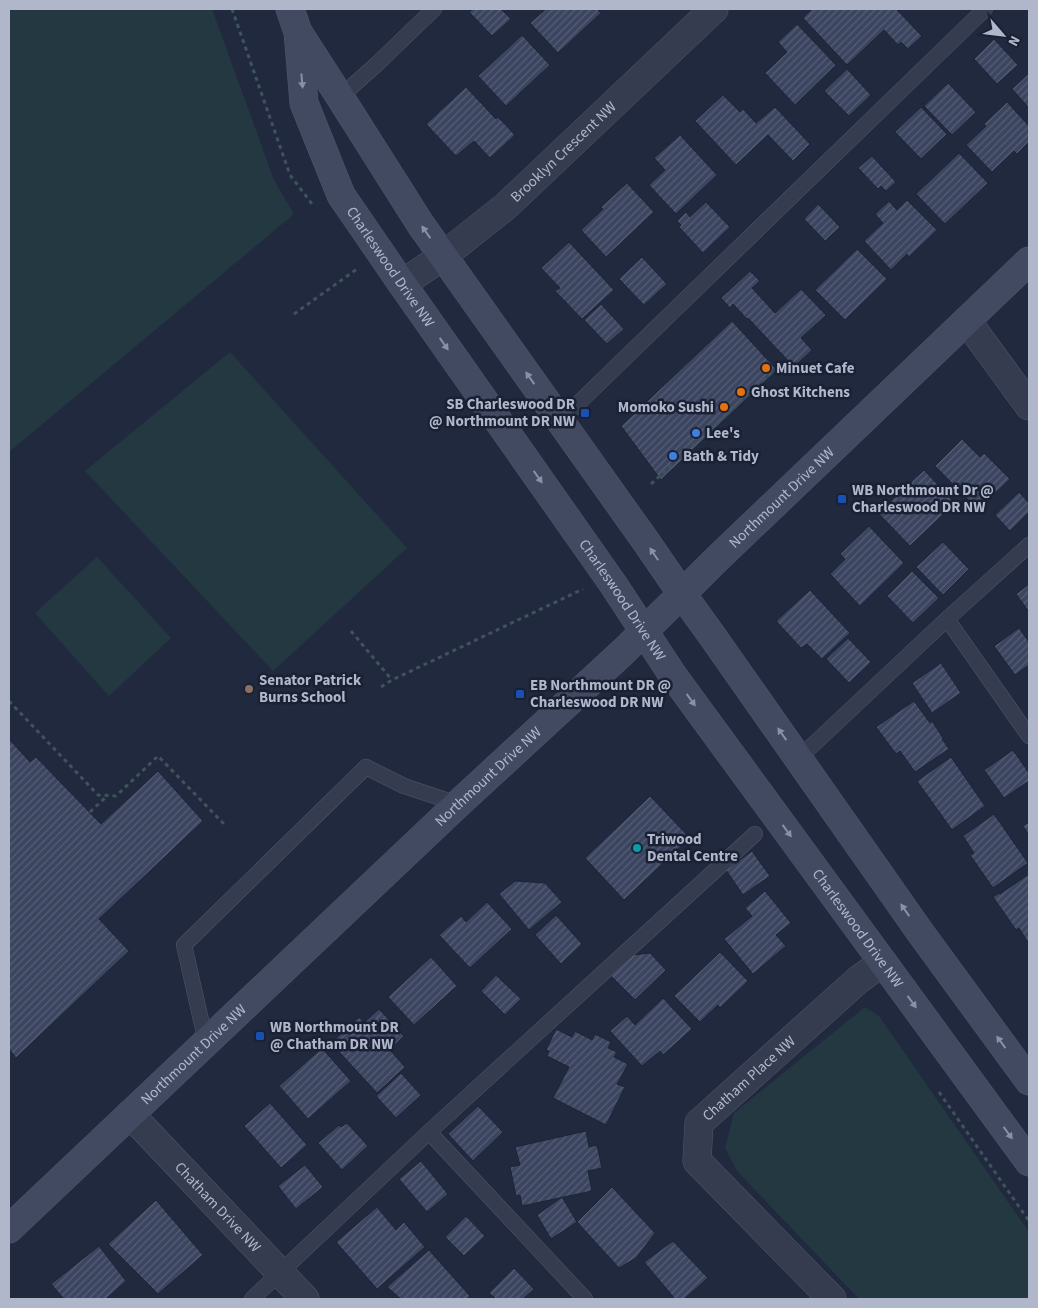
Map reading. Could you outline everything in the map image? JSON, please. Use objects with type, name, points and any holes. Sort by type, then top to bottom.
[{"type":"street","name":"Brooklyn Crescent NW","points":[[402,284],[443,256],[506,206],[714,9]]},
{"type":"street","name":"Charleswood Drive NW","points":[[294,20],[421,225],[713,636],[920,932],[1029,1081]]},
{"type":"street","name":"Charleswood Drive NW","points":[[294,20],[304,102],[341,195],[547,490],[672,674],[1029,1162]]},
{"type":"street","name":"Northmount Drive NW","points":[[9,1229],[458,804],[617,658],[1029,261]]},
{"type":"street","points":[[967,322],[1029,406]]},
{"type":"street","name":"Chatham Place NW","points":[[832,1299],[697,1161],[700,1123],[858,980],[883,962]]},
{"type":"street","name":"Chatham Drive NW","points":[[130,1114],[304,1299]]},
{"type":"lane","points":[[340,97],[434,9]]},
{"type":"lane","points":[[560,421],[985,9]]},
{"type":"lane","points":[[799,758],[1029,545]]},
{"type":"lane","points":[[947,619],[1029,736]]},
{"type":"lane","points":[[206,1042],[184,945],[366,767],[404,786],[458,804]]},
{"type":"lane","points":[[252,1299],[429,1132],[755,834]]},
{"type":"lane","points":[[429,1132],[585,1299]]},
{"type":"path","points":[[294,314],[358,268]]},
{"type":"path","points":[[651,484],[773,370]]},
{"type":"path","points":[[381,687],[583,589]]},
{"type":"path","points":[[351,631],[392,680]]},
{"type":"path","points":[[9,701],[98,795],[116,796],[158,756],[224,824]]},
{"type":"path","points":[[90,812],[107,796]]},
{"type":"path","points":[[939,1092],[1029,1221]]},
{"type":"shaded area","points":[[9,9],[212,9],[274,180],[294,214],[9,452]]},
{"type":"shaded area","points":[[230,352],[407,548],[273,671],[85,471]]},
{"type":"shaded area","points":[[97,557],[171,638],[109,696],[35,613]]},
{"type":"shaded area","points":[[865,1007],[879,1016],[1029,1232],[1029,1299],[859,1299],[737,1171],[725,1148],[734,1113]]},
{"type":"building","points":[[473,9],[501,9],[511,19],[492,36],[469,12]]},
{"type":"building","points":[[546,9],[597,9],[601,13],[558,53],[530,23]]},
{"type":"building","points":[[812,9],[896,9],[922,36],[908,49],[901,42],[898,45],[884,30],[847,65],[803,18]]},
{"type":"building","points":[[797,24],[836,65],[795,105],[765,73],[787,52],[778,42]]},
{"type":"building","points":[[522,35],[550,65],[506,106],[478,76]]},
{"type":"building","points":[[994,39],[1018,65],[997,84],[974,59]]},
{"type":"building","points":[[847,69],[871,95],[849,116],[824,91]]},
{"type":"building","points":[[1029,73],[1029,108],[1012,89]]},
{"type":"building","points":[[948,83],[976,112],[952,135],[924,106]]},
{"type":"building","points":[[466,87],[496,119],[498,117],[515,135],[490,158],[474,141],[456,156],[426,124]]},
{"type":"building","points":[[723,95],[740,112],[743,109],[756,123],[775,107],[810,144],[793,161],[768,135],[736,165],[695,121]]},
{"type":"building","points":[[1007,102],[1029,126],[1029,142],[1017,154],[1014,151],[992,172],[966,145]]},
{"type":"building","points":[[921,107],[947,134],[921,159],[895,132]]},
{"type":"building","points":[[680,135],[717,175],[676,214],[649,185],[665,170],[654,158]]},
{"type":"building","points":[[959,153],[988,183],[945,224],[916,194]]},
{"type":"building","points":[[872,156],[896,182],[886,191],[881,186],[878,189],[858,168]]},
{"type":"building","points":[[627,183],[654,212],[606,257],[581,230],[603,209],[601,207]]},
{"type":"building","points":[[907,200],[937,230],[909,257],[907,254],[891,270],[864,241],[883,223],[875,214],[889,201],[897,210]]},
{"type":"building","points":[[706,202],[730,227],[703,253],[679,227],[681,225],[677,221],[686,212],[690,217]]},
{"type":"building","points":[[818,204],[840,227],[825,241],[804,219]]},
{"type":"building","points":[[569,242],[614,290],[582,319],[555,291],[560,288],[541,268]]},
{"type":"building","points":[[857,249],[887,279],[845,320],[815,290]]},
{"type":"building","points":[[642,257],[667,284],[644,305],[619,279]]},
{"type":"building","points":[[750,271],[760,281],[752,288],[775,313],[801,289],[826,315],[801,338],[812,350],[794,367],[748,318],[733,304],[730,308],[721,298]]},
{"type":"building","points":[[601,304],[624,329],[607,344],[584,320]]},
{"type":"building","points":[[732,321],[777,370],[661,480],[621,426]]},
{"type":"building","points":[[962,439],[980,457],[984,453],[1010,479],[978,510],[935,466]]},
{"type":"building","points":[[924,470],[955,503],[910,546],[878,513]]},
{"type":"building","points":[[1019,492],[1029,503],[1029,512],[1010,531],[995,515]]},
{"type":"building","points":[[869,526],[904,563],[860,606],[830,574],[845,559],[840,554]]},
{"type":"building","points":[[943,542],[969,569],[943,595],[916,567]]},
{"type":"building","points":[[912,571],[939,598],[913,623],[887,596]]},
{"type":"building","points":[[1029,584],[1029,612],[1016,594]]},
{"type":"building","points":[[810,590],[850,633],[822,659],[807,644],[801,648],[776,621]]},
{"type":"building","points":[[1019,628],[1029,642],[1029,665],[1015,675],[994,646]]},
{"type":"building","points":[[848,638],[871,662],[849,683],[826,659]]},
{"type":"building","points":[[941,663],[961,693],[932,713],[912,683]]},
{"type":"building","points":[[914,701],[930,723],[932,721],[949,749],[915,772],[900,751],[896,754],[876,727]]},
{"type":"building","points":[[9,739],[30,762],[36,757],[101,824],[158,771],[203,821],[99,919],[129,951],[16,1058],[9,1049]]},
{"type":"building","points":[[1013,750],[1029,773],[1029,781],[1004,798],[984,770]]},
{"type":"building","points":[[951,757],[985,806],[952,830],[917,781]]},
{"type":"building","name":"Triwood Dental Centre","points":[[650,796],[690,838],[624,900],[585,858]]},
{"type":"building","points":[[994,814],[1028,863],[993,888],[970,855],[974,853],[963,836]]},
{"type":"building","points":[[1029,822],[1029,835],[1023,826]]},
{"type":"building","points":[[752,851],[770,876],[743,895],[726,870]]},
{"type":"building","points":[[1029,874],[1029,944],[1019,928],[1016,930],[993,897]]},
{"type":"building","points":[[515,881],[545,883],[562,902],[529,930],[499,894]]},
{"type":"building","points":[[765,891],[791,923],[776,935],[786,946],[753,974],[724,939],[752,916],[745,908]]},
{"type":"building","points":[[487,902],[512,929],[470,968],[439,935],[461,916],[466,922]]},
{"type":"building","points":[[556,915],[582,944],[561,964],[535,935]]},
{"type":"building","points":[[720,952],[748,981],[720,1008],[718,1005],[700,1022],[674,996]]},
{"type":"building","points":[[650,953],[666,970],[635,1000],[611,976],[632,955]]},
{"type":"building","points":[[431,957],[457,986],[414,1025],[388,997]]},
{"type":"building","points":[[496,975],[521,999],[505,1015],[481,991]]},
{"type":"building","points":[[663,998],[692,1029],[663,1055],[660,1051],[642,1066],[610,1031],[627,1016],[635,1025]]},
{"type":"building","points":[[379,1009],[404,1036],[390,1050],[405,1067],[377,1093],[331,1043],[359,1017],[364,1023]]},
{"type":"building","points":[[556,1029],[572,1037],[575,1031],[592,1040],[595,1034],[611,1042],[608,1048],[617,1052],[614,1057],[628,1064],[617,1084],[625,1087],[606,1125],[553,1098],[569,1067],[547,1056],[549,1051],[546,1050]]},
{"type":"building","points":[[322,1048],[351,1081],[308,1119],[279,1086]]},
{"type":"building","points":[[401,1073],[421,1095],[396,1118],[376,1096]]},
{"type":"building","points":[[270,1103],[307,1145],[281,1168],[244,1126]]},
{"type":"building","points":[[478,1106],[503,1132],[473,1161],[448,1134]]},
{"type":"building","points":[[347,1123],[368,1146],[342,1170],[318,1143],[339,1125],[341,1127]]},
{"type":"building","points":[[586,1131],[589,1147],[597,1145],[602,1168],[588,1171],[592,1191],[522,1206],[520,1195],[516,1196],[510,1167],[520,1165],[515,1147]]},
{"type":"building","points":[[421,1161],[448,1194],[427,1212],[399,1179]]},
{"type":"building","points":[[305,1165],[323,1187],[296,1209],[278,1186]]},
{"type":"building","points":[[612,1187],[655,1233],[636,1258],[619,1268],[577,1222]]},
{"type":"building","points":[[562,1197],[577,1222],[551,1239],[537,1215]]},
{"type":"building","points":[[156,1200],[203,1255],[158,1294],[108,1244]]},
{"type":"building","points":[[377,1207],[396,1230],[404,1222],[425,1247],[377,1289],[336,1242]]},
{"type":"building","points":[[466,1216],[485,1236],[464,1256],[445,1237]]},
{"type":"building","points":[[673,1241],[708,1278],[684,1299],[675,1299],[644,1262]]},
{"type":"building","points":[[99,1246],[126,1281],[106,1299],[64,1299],[51,1284]]},
{"type":"building","points":[[429,1250],[470,1296],[467,1299],[401,1299],[387,1287]]},
{"type":"building","points":[[514,1268],[534,1289],[523,1299],[496,1299],[489,1293]]},
{"type":"place","name":"Minuet Cafe","points":[[766,368]]},
{"type":"place","name":"Ghost Kitchens","points":[[741,392]]},
{"type":"place","name":"Momoko Sushi","points":[[724,407]]},
{"type":"place","name":"SB Charleswood DR @ Northmount DR NW","points":[[585,413]]},
{"type":"place","name":"Lee's","points":[[696,433]]},
{"type":"place","name":"Bath & Tidy","points":[[673,456]]},
{"type":"place","name":"WB Northmount Dr @ Charleswood DR NW","points":[[842,499]]},
{"type":"place","name":"Senator Patrick Burns School","points":[[249,689]]},
{"type":"place","name":"EB Northmount DR @ Charleswood DR NW","points":[[520,694]]},
{"type":"place","name":"Triwood Dental Centre","points":[[637,848]]},
{"type":"place","name":"WB Northmount DR @ Chatham DR NW","points":[[260,1036]]}]
